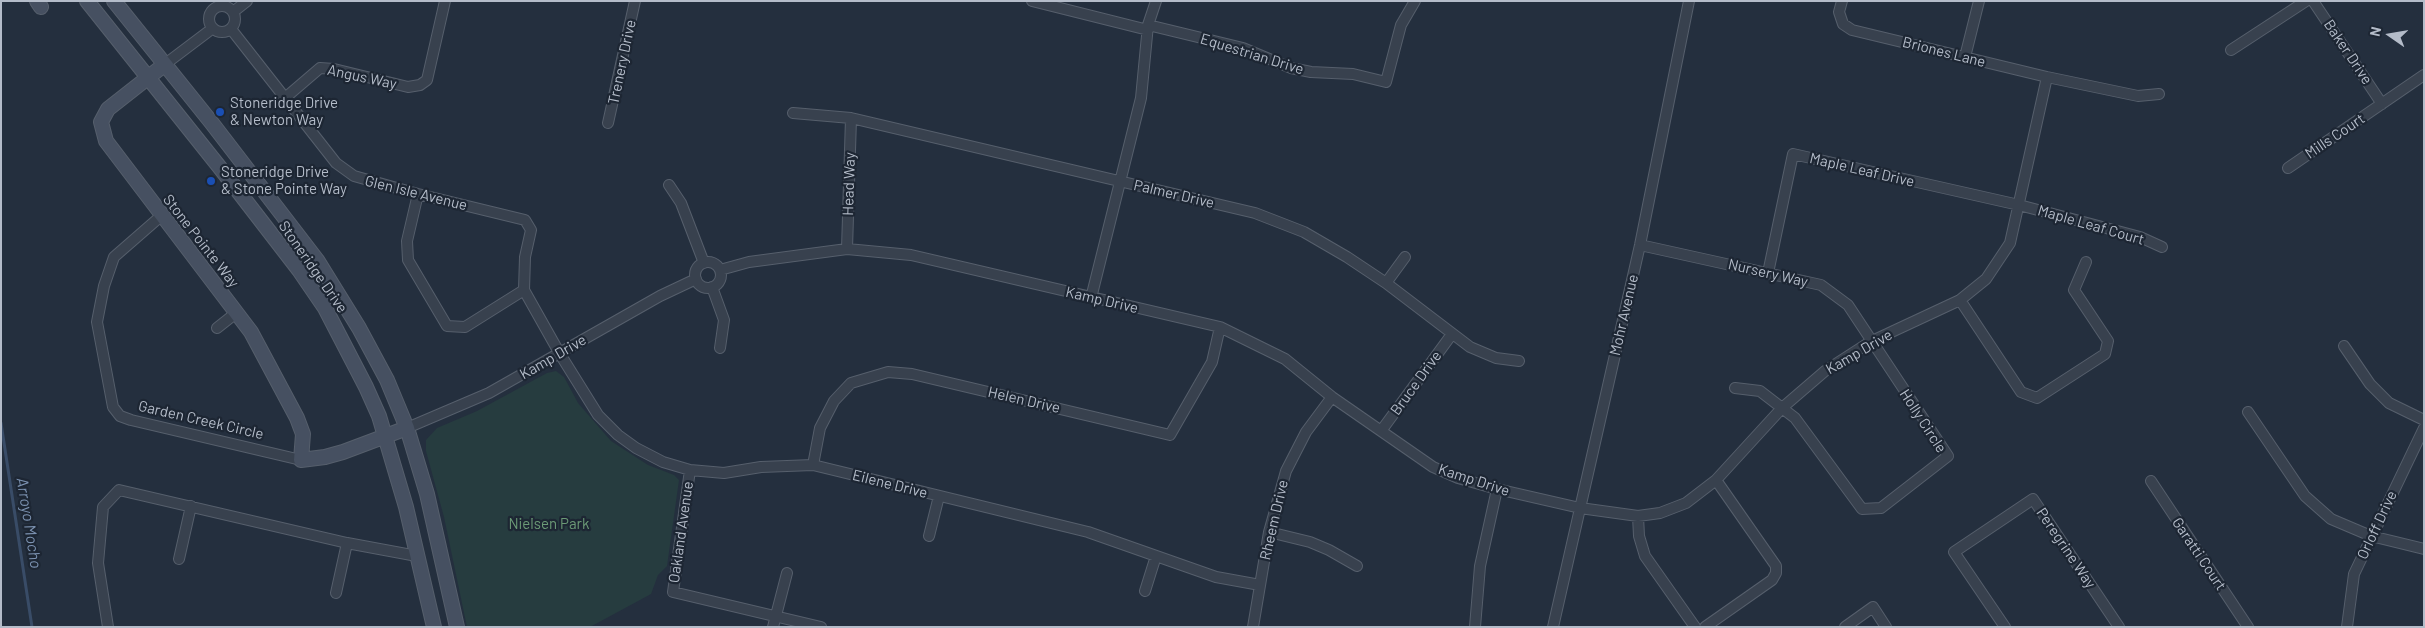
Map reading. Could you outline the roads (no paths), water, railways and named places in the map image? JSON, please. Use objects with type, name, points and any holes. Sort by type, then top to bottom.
[{"type":"main road","name":"Stoneridge Drive","points":[[87,1],[147,79],[221,169],[326,308],[366,386],[385,436],[406,507],[434,627]]},
{"type":"main road","name":"Stoneridge Drive","points":[[114,1],[164,66],[211,122],[317,260],[364,336],[387,380],[407,428],[427,494],[457,627]]},
{"type":"main road","name":"Stone Pointe Way","points":[[164,66],[108,109],[101,122],[106,141],[161,216],[251,332],[298,418],[302,434],[301,460]]},
{"type":"main road","name":"Garden Creek Circle","points":[[301,460],[325,458],[407,428]]},
{"type":"street","points":[[233,12],[247,1]]},
{"type":"street","name":"Angus Way","points":[[284,98],[320,68],[334,69],[408,86],[420,85],[426,80],[445,1]]},
{"type":"street","name":"Trenery Drive","points":[[608,123],[635,1]]},
{"type":"street","name":"Equestrian Drive","points":[[1032,1],[1243,48],[1291,68],[1311,72],[1353,74],[1386,82],[1401,25],[1415,1]]},
{"type":"street","points":[[1091,298],[1142,98],[1148,27],[1156,1]]},
{"type":"street","name":"Mohr Avenue","points":[[1553,627],[1640,245],[1689,1]]},
{"type":"street","name":"Briones Lane","points":[[1842,1],[1839,12],[1843,24],[1852,30],[2047,77],[2138,96],[2160,94]]},
{"type":"street","points":[[1966,57],[1979,1]]},
{"type":"street","points":[[2231,50],[2306,1]]},
{"type":"street","name":"Baker Drive","points":[[2313,1],[2382,104]]},
{"type":"street","points":[[213,4],[225,6],[233,12],[235,21],[231,29],[222,32],[212,28],[209,17],[213,4]]},
{"type":"street","points":[[164,66],[212,28]]},
{"type":"street","name":"Glen Isle Avenue","points":[[231,29],[336,163],[354,176],[525,220],[531,230],[525,257],[524,290]]},
{"type":"street","name":"Mills Court","points":[[2288,168],[2424,75]]},
{"type":"street","name":"Kamp Drive","points":[[720,270],[749,262],[847,249],[912,255],[1220,327],[1285,359],[1332,397],[1433,467],[1458,478],[1580,508],[1638,516],[1660,514],[1686,503],[1716,480],[1782,408],[1825,371],[1870,342],[1960,300],[1986,279],[2010,243],[2047,77]]},
{"type":"street","name":"Palmer Drive","points":[[793,113],[851,118],[1255,213],[1304,232],[1386,283],[1470,347],[1496,358],[1519,361]]},
{"type":"street","name":"Head Way","points":[[847,249],[851,118]]},
{"type":"street","name":"Maple Leaf Drive","points":[[1768,273],[1793,154],[2019,205]]},
{"type":"street","points":[[669,185],[681,203],[704,263]]},
{"type":"street","points":[[418,194],[407,241],[408,260],[448,326],[465,327],[524,290],[560,354]]},
{"type":"street","name":"Maple Leaf Court","points":[[2019,205],[2140,236],[2162,247]]},
{"type":"street","name":"Garden Creek Circle","points":[[161,216],[114,257],[104,286],[97,322],[114,407],[120,416],[131,420],[301,460]]},
{"type":"street","name":"Nursery Way","points":[[1640,245],[1821,285],[1848,305],[1870,342]]},
{"type":"street","points":[[1386,283],[1404,256]]},
{"type":"street","points":[[1960,300],[2022,392],[2038,398],[2104,354],[2108,341],[2074,290],[2086,262]]},
{"type":"street","points":[[704,263],[713,263],[720,270],[720,280],[712,287],[703,286],[696,279],[697,269],[704,263]]},
{"type":"street","name":"Kamp Drive","points":[[407,428],[465,406],[660,296],[696,279]]},
{"type":"street","points":[[712,287],[724,320],[720,348]]},
{"type":"street","points":[[217,328],[236,313]]},
{"type":"street","name":"Helen Drive","points":[[813,465],[820,428],[834,401],[851,383],[888,372],[912,374],[1170,435],[1212,362],[1220,327]]},
{"type":"street","name":"Bruce Drive","points":[[1381,431],[1452,334]]},
{"type":"street","name":"Holly Circle","points":[[1782,408],[1795,418],[1862,509],[1881,508],[1948,456],[1870,342]]},
{"type":"street","points":[[2344,346],[2370,384],[2389,402],[2424,420]]},
{"type":"street","name":"Eilene Drive","points":[[560,354],[598,414],[618,435],[636,448],[663,462],[690,470],[724,473],[761,467],[813,465],[1088,532],[1216,577],[1260,585]]},
{"type":"street","points":[[1734,388],[1760,391],[1782,408]]},
{"type":"street","name":"Rheem Drive","points":[[1253,627],[1269,532],[1276,501],[1286,471],[1306,432],[1332,397]]},
{"type":"street","points":[[2248,412],[2305,496],[2331,518],[2372,536],[2424,549]]},
{"type":"street","name":"Orloff Drive","points":[[2347,627],[2354,574],[2424,428]]},
{"type":"street","name":"Oakland Avenue","points":[[690,470],[673,592],[821,627]]},
{"type":"street","points":[[1705,627],[1772,580],[1776,573],[1776,566],[1716,480]]},
{"type":"street","name":"Garatti Court","points":[[2151,481],[2248,627]]},
{"type":"street","points":[[1475,627],[1480,566],[1497,489]]},
{"type":"street","points":[[108,627],[98,563],[103,508],[118,490],[347,543],[417,556]]},
{"type":"street","points":[[929,536],[939,496]]},
{"type":"street","name":"Peregrine Way","points":[[2004,627],[1954,552],[2033,499],[2119,627]]},
{"type":"street","points":[[180,559],[191,506]]},
{"type":"street","points":[[1638,516],[1639,536],[1645,556],[1695,627]]},
{"type":"street","points":[[1269,532],[1310,542],[1329,550],[1357,566]]},
{"type":"street","points":[[336,593],[347,543]]},
{"type":"street","points":[[1146,591],[1156,556]]},
{"type":"street","points":[[773,627],[787,573]]},
{"type":"street","points":[[1845,627],[1873,607],[1886,627]]},
{"type":"waterway","name":"Arroyo Mocho","points":[[1,423],[32,627]]},
{"type":"place","name":"Stoneridge Drive & Newton Way","points":[[220,112]]},
{"type":"place","name":"Stoneridge Drive & Stone Pointe Way","points":[[211,181]]},
{"type":"park label","name":"Nielsen Park","points":[[549,524]]}]
